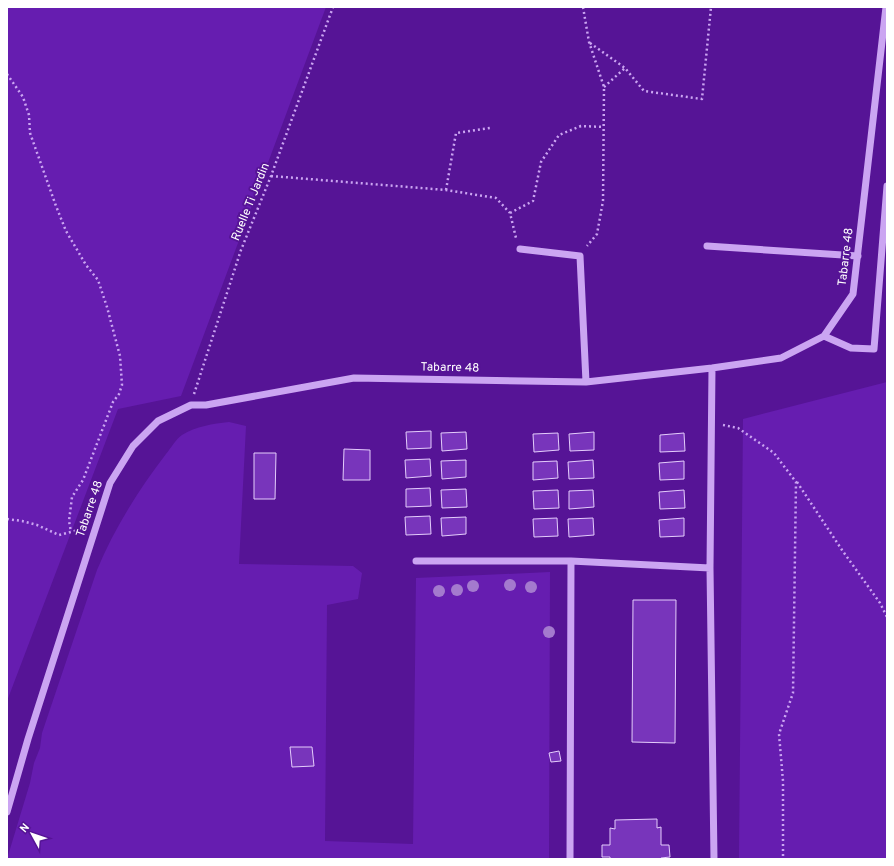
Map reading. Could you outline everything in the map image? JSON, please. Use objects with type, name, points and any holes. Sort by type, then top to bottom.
[{"type":"street","name":"Tabarre 48","points":[[7,812],[110,483],[133,446],[158,421],[191,405],[206,405],[354,378],[586,382],[712,368],[781,358],[824,336],[853,294],[886,7]]},
{"type":"street","points":[[824,336],[851,348],[874,349],[887,186]]},
{"type":"street","points":[[707,246],[858,256]]},
{"type":"street","points":[[520,249],[580,256],[586,382]]},
{"type":"street","points":[[712,368],[710,568],[714,859]]},
{"type":"street","points":[[416,561],[571,561],[710,568]]},
{"type":"street","points":[[570,859],[571,561]]},
{"type":"path","name":"Ruelle Ti Jardin","points":[[191,405],[241,250],[271,176],[334,7]]},
{"type":"path","points":[[580,256],[597,234],[603,201],[604,127],[604,88],[589,42],[583,7]]},
{"type":"path","points":[[589,42],[625,68],[644,91],[702,99],[711,7]]},
{"type":"path","points":[[604,88],[625,68]]},
{"type":"path","points":[[7,74],[23,97],[29,115],[30,133],[66,231],[86,265],[98,280],[120,356],[122,385],[119,394],[113,402],[83,480],[72,497],[69,521],[71,532]]},
{"type":"path","points":[[510,213],[533,201],[541,162],[559,135],[580,126],[604,127]]},
{"type":"path","points":[[446,190],[456,133],[490,128]]},
{"type":"path","points":[[271,176],[446,190],[496,198],[510,213],[520,249]]},
{"type":"path","points":[[711,422],[738,428],[774,453],[796,482],[880,603],[887,617]]},
{"type":"path","points":[[783,859],[783,781],[779,734],[793,693],[796,482]]},
{"type":"path","points":[[7,519],[37,525],[59,535],[83,529],[94,533]]},
{"type":"shaded area","points":[[7,7],[326,7],[181,396],[118,409],[7,701]]},
{"type":"shaded area","points":[[887,382],[887,859],[739,859],[743,419]]},
{"type":"shaded area","points":[[229,422],[246,426],[239,564],[353,566],[362,573],[358,599],[327,605],[325,841],[413,844],[416,578],[550,572],[549,859],[7,859],[30,783],[34,763],[40,748],[42,733],[97,570],[111,540],[137,495],[156,467],[182,435],[199,427]]},
{"type":"building","points":[[431,431],[431,448],[407,449],[406,432]]},
{"type":"building","points":[[466,432],[467,449],[442,451],[441,433]]},
{"type":"building","points":[[594,432],[594,450],[570,451],[569,434]]},
{"type":"building","points":[[558,433],[559,450],[534,452],[533,434]]},
{"type":"building","points":[[684,433],[685,451],[660,452],[660,435]]},
{"type":"building","points":[[344,449],[370,450],[370,480],[343,480]]},
{"type":"building","points":[[254,453],[276,453],[275,499],[254,499]]},
{"type":"building","points":[[430,459],[431,476],[406,478],[405,460]]},
{"type":"building","points":[[466,460],[466,477],[442,479],[441,461]]},
{"type":"building","points":[[593,460],[594,478],[569,479],[568,462]]},
{"type":"building","points":[[557,461],[558,478],[533,480],[533,462]]},
{"type":"building","points":[[684,461],[684,479],[660,480],[659,463]]},
{"type":"building","points":[[430,488],[431,506],[406,507],[406,489]]},
{"type":"building","points":[[466,489],[467,507],[442,508],[441,490]]},
{"type":"building","points":[[558,490],[559,508],[534,509],[533,491]]},
{"type":"building","points":[[593,490],[594,507],[569,509],[569,491]]},
{"type":"building","points":[[684,490],[685,508],[660,509],[659,492]]},
{"type":"building","points":[[430,516],[431,534],[406,535],[405,517]]},
{"type":"building","points":[[466,517],[466,534],[442,536],[441,518]]},
{"type":"building","points":[[557,518],[558,536],[534,537],[533,519]]},
{"type":"building","points":[[593,518],[594,535],[569,537],[568,519]]},
{"type":"building","points":[[684,518],[684,536],[660,537],[659,520]]},
{"type":"building","points":[[633,600],[676,600],[675,743],[632,742]]},
{"type":"building","points":[[290,747],[312,747],[314,766],[292,767]]},
{"type":"building","points":[[559,751],[561,761],[551,762],[549,753]]},
{"type":"building","points":[[657,819],[657,828],[661,827],[661,845],[669,845],[670,857],[661,859],[610,859],[610,857],[602,857],[602,845],[610,845],[610,828],[615,829],[615,820]]}]
